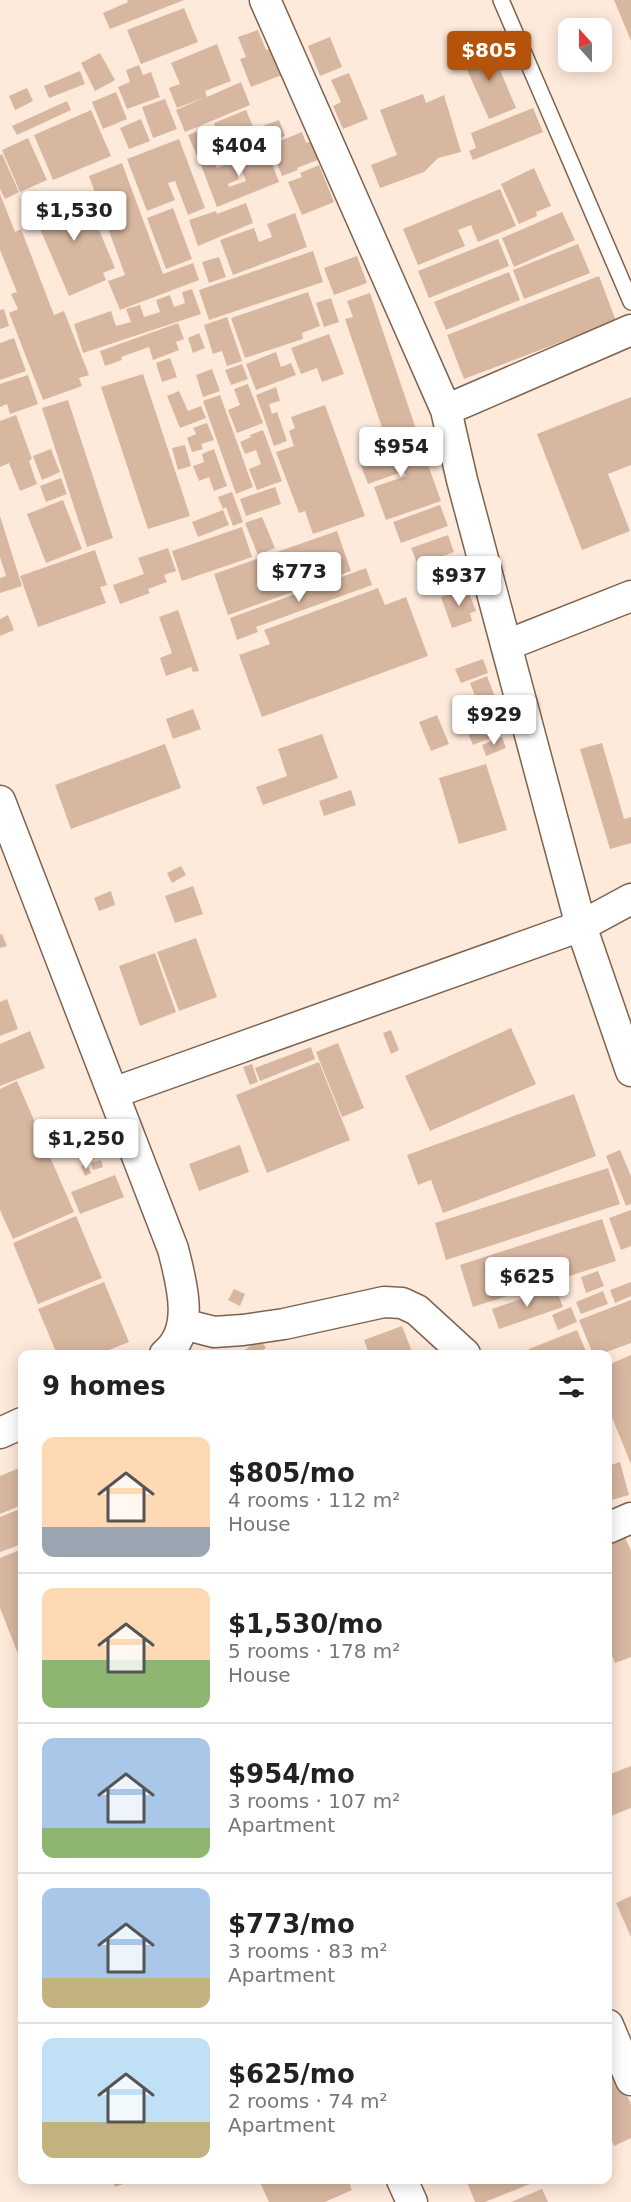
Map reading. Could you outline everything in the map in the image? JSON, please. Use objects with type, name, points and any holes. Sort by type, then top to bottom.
[{"type":"street","points":[[265,0],[446,410],[462,480],[581,926],[631,1071]]},
{"type":"street","points":[[446,410],[631,330]]},
{"type":"street","points":[[507,645],[631,596]]},
{"type":"street","points":[[0,801],[173,1249],[184,1291],[183,1324],[171,1350]]},
{"type":"street","points":[[113,1093],[581,926],[631,900]]},
{"type":"street","points":[[183,1324],[214,1332],[243,1330],[284,1324],[384,1302],[402,1303],[417,1310],[461,1350]]},
{"type":"street","points":[[0,1434],[18,1425]]},
{"type":"street","points":[[612,1526],[631,1518]]},
{"type":"street","points":[[612,2035],[631,2080]]},
{"type":"street","points":[[404,2184],[412,2202]]},
{"type":"lane","points":[[501,0],[631,303]]},
{"type":"building","points":[[127,0],[184,0],[110,29],[103,13],[128,2]]},
{"type":"building","points":[[614,0],[631,0],[631,41]]},
{"type":"building","points":[[184,8],[198,42],[141,64],[127,30]]},
{"type":"building","points":[[258,30],[266,50],[272,48],[282,75],[251,87],[240,59],[246,57],[238,37]]},
{"type":"building","points":[[330,37],[342,67],[320,76],[308,46]]},
{"type":"building","points":[[217,44],[231,81],[205,91],[207,97],[241,82],[250,105],[185,132],[176,110],[203,98],[177,108],[169,88],[180,84],[171,63]]},
{"type":"building","points":[[489,44],[516,108],[489,119],[461,56]]},
{"type":"building","points":[[100,53],[115,80],[95,91],[81,63]]},
{"type":"building","points":[[139,65],[143,75],[151,72],[160,97],[127,109],[118,87],[130,82],[126,70]]},
{"type":"building","points":[[80,71],[85,84],[49,98],[44,86]]},
{"type":"building","points":[[349,73],[368,119],[343,129],[333,106],[341,102],[331,80]]},
{"type":"building","points":[[27,88],[33,101],[15,110],[9,96]]},
{"type":"building","points":[[116,92],[127,119],[103,129],[92,102]]},
{"type":"building","points":[[423,94],[426,103],[444,95],[461,152],[438,158],[424,172],[380,188],[371,165],[397,155],[380,110]]},
{"type":"building","points":[[165,99],[177,129],[153,138],[142,107]]},
{"type":"building","points":[[67,101],[71,110],[17,135],[12,126]]},
{"type":"building","points":[[533,108],[543,132],[473,160],[469,151],[476,148],[471,133]]},
{"type":"building","points":[[91,110],[111,156],[53,180],[34,135]]},
{"type":"building","points":[[246,110],[257,136],[223,149],[214,123]]},
{"type":"building","points":[[141,119],[150,141],[129,149],[120,128]]},
{"type":"building","points":[[279,120],[285,136],[263,144],[257,128]]},
{"type":"building","points":[[212,126],[220,147],[197,156],[188,135]]},
{"type":"building","points":[[302,132],[306,143],[320,137],[328,156],[282,176],[270,145]]},
{"type":"building","points":[[28,138],[47,180],[20,192],[2,150]]},
{"type":"building","points":[[179,139],[205,208],[188,215],[175,181],[168,183],[175,200],[147,211],[127,159]]},
{"type":"building","points":[[266,148],[279,182],[217,207],[199,160],[212,155],[217,168],[232,162],[239,179],[228,184],[229,187],[246,181],[238,159]]},
{"type":"building","points":[[2,154],[19,192],[5,199],[0,189],[0,155]]},
{"type":"building","points":[[122,163],[163,274],[193,263],[199,280],[120,310],[108,281],[125,275],[89,176]]},
{"type":"building","points":[[319,165],[334,202],[302,215],[288,182],[302,177],[300,173]]},
{"type":"building","points":[[534,168],[551,206],[536,212],[537,216],[519,224],[501,184]]},
{"type":"building","points":[[500,189],[516,226],[478,242],[471,225],[458,230],[465,246],[418,265],[403,229]]},
{"type":"building","points":[[67,192],[73,205],[86,199],[115,268],[103,273],[106,280],[69,296],[31,208]]},
{"type":"building","points":[[0,194],[15,232],[21,229],[54,315],[64,311],[89,375],[79,378],[82,386],[43,400],[9,313],[18,309],[11,294],[17,292],[0,250]]},
{"type":"building","points":[[246,203],[253,223],[198,246],[189,220],[216,211],[217,214]]},
{"type":"building","points":[[173,208],[192,259],[166,269],[147,218]]},
{"type":"building","points":[[562,212],[575,240],[514,267],[502,238]]},
{"type":"building","points":[[295,213],[307,247],[233,275],[220,240],[254,228],[259,242],[272,237],[267,224]]},
{"type":"building","points":[[498,239],[509,266],[429,298],[418,271]]},
{"type":"building","points":[[578,244],[590,273],[524,299],[513,270]]},
{"type":"building","points":[[313,251],[323,282],[209,320],[199,290]]},
{"type":"building","points":[[357,256],[367,283],[334,295],[324,268]]},
{"type":"building","points":[[219,257],[226,277],[209,283],[202,262]]},
{"type":"building","points":[[509,272],[520,300],[446,330],[434,302]]},
{"type":"building","points":[[599,276],[616,321],[464,379],[447,335]]},
{"type":"building","points":[[192,289],[201,314],[83,353],[74,324],[111,311],[116,326],[131,322],[126,309],[140,305],[144,317],[160,312],[156,300],[170,295],[174,307],[185,303],[182,292]]},
{"type":"building","points":[[308,292],[320,326],[302,333],[303,339],[245,358],[231,318]]},
{"type":"building","points":[[370,293],[418,435],[388,445],[345,319],[353,317],[347,301]]},
{"type":"building","points":[[331,298],[339,322],[324,327],[316,303]]},
{"type":"building","points":[[4,309],[9,326],[0,329],[0,310]]},
{"type":"building","points":[[227,317],[242,361],[227,366],[222,351],[213,354],[204,325]]},
{"type":"building","points":[[178,323],[184,339],[176,342],[179,350],[153,360],[149,347],[121,357],[122,360],[105,366],[100,351]]},
{"type":"building","points":[[199,333],[205,348],[193,353],[188,338]]},
{"type":"building","points":[[329,334],[344,374],[322,382],[317,368],[301,374],[291,348]]},
{"type":"building","points":[[14,338],[26,371],[0,380],[0,343]]},
{"type":"building","points":[[276,352],[281,367],[291,363],[296,375],[256,390],[246,364]]},
{"type":"building","points":[[170,358],[177,377],[162,382],[156,363]]},
{"type":"building","points":[[242,364],[248,379],[231,385],[225,370]]},
{"type":"building","points":[[212,369],[220,391],[203,397],[196,375]]},
{"type":"building","points":[[143,374],[190,516],[148,529],[101,387]]},
{"type":"building","points":[[28,375],[38,404],[10,414],[7,404],[0,407],[0,384]]},
{"type":"building","points":[[248,384],[263,423],[237,433],[228,410],[240,405],[234,389]]},
{"type":"building","points":[[276,387],[280,401],[269,404],[272,414],[277,412],[287,441],[274,446],[256,395]]},
{"type":"building","points":[[179,391],[188,411],[201,406],[206,418],[180,428],[167,396]]},
{"type":"building","points":[[220,395],[253,487],[236,494],[203,401]]},
{"type":"building","points":[[631,397],[631,465],[608,474],[630,531],[582,550],[537,434]]},
{"type":"building","points":[[68,400],[113,538],[87,547],[42,408]]},
{"type":"building","points":[[325,405],[365,516],[313,534],[305,511],[299,513],[276,452],[294,446],[289,431],[295,428],[291,417]]},
{"type":"building","points":[[16,415],[32,459],[29,461],[37,484],[20,491],[9,463],[0,467],[0,421]]},
{"type":"building","points":[[207,423],[214,440],[201,444],[203,449],[192,452],[187,438],[196,434],[193,428]]},
{"type":"building","points":[[263,430],[282,481],[257,490],[249,469],[261,464],[256,450],[245,454],[240,442]]},
{"type":"building","points":[[418,437],[441,501],[386,520],[374,487],[406,476],[404,471],[368,484],[358,458]]},
{"type":"building","points":[[185,445],[191,466],[178,470],[172,448]]},
{"type":"building","points":[[51,449],[60,472],[42,480],[33,456]]},
{"type":"building","points":[[214,449],[227,486],[214,491],[209,477],[199,481],[193,466],[204,462],[202,454]]},
{"type":"building","points":[[61,478],[67,494],[46,502],[40,486]]},
{"type":"building","points":[[275,487],[281,504],[246,516],[240,499]]},
{"type":"building","points":[[232,492],[243,522],[233,526],[226,507],[223,509],[218,497]]},
{"type":"building","points":[[63,500],[82,549],[46,563],[27,514]]},
{"type":"building","points":[[440,505],[448,526],[401,543],[393,522]]},
{"type":"building","points":[[223,510],[229,525],[198,537],[192,522]]},
{"type":"building","points":[[0,516],[22,586],[0,593],[0,578],[6,576],[0,557]]},
{"type":"building","points":[[262,517],[275,548],[258,555],[245,523]]},
{"type":"building","points":[[242,527],[252,557],[182,581],[172,551]]},
{"type":"building","points":[[337,531],[351,571],[228,615],[214,574]]},
{"type":"building","points":[[448,535],[454,552],[418,565],[411,548]]},
{"type":"building","points":[[168,548],[176,571],[164,575],[167,582],[148,589],[150,593],[120,604],[113,585],[144,574],[138,558]]},
{"type":"building","points":[[95,550],[107,585],[100,587],[106,603],[38,627],[20,576]]},
{"type":"building","points":[[456,557],[465,583],[428,595],[419,570]]},
{"type":"building","points":[[366,568],[372,585],[256,627],[258,632],[237,640],[230,618]]},
{"type":"building","points":[[378,588],[385,605],[406,597],[428,656],[262,717],[239,655],[270,644],[264,630]]},
{"type":"building","points":[[467,588],[476,611],[470,613],[472,621],[452,628],[441,597]]},
{"type":"building","points":[[178,610],[199,671],[193,672],[191,667],[166,676],[160,658],[172,653],[159,617]]},
{"type":"building","points":[[8,615],[14,630],[0,636],[0,619]]},
{"type":"building","points":[[483,659],[488,673],[461,683],[455,669]]},
{"type":"building","points":[[487,676],[502,715],[485,722],[470,683]]},
{"type":"building","points":[[193,709],[201,729],[173,739],[166,719]]},
{"type":"building","points":[[437,715],[449,744],[431,751],[419,722]]},
{"type":"building","points":[[503,717],[508,731],[473,745],[467,731]]},
{"type":"building","points":[[322,734],[338,778],[263,805],[256,787],[287,776],[278,749]]},
{"type":"building","points":[[502,737],[506,748],[486,756],[482,745]]},
{"type":"building","points":[[602,743],[624,819],[631,817],[631,843],[610,849],[580,749]]},
{"type":"building","points":[[165,744],[181,788],[71,829],[55,785]]},
{"type":"building","points":[[486,764],[507,830],[459,844],[439,778]]},
{"type":"building","points":[[351,790],[356,805],[324,816],[319,801]]},
{"type":"building","points":[[181,866],[186,875],[172,883],[167,873]]},
{"type":"building","points":[[193,886],[203,914],[175,923],[165,896]]},
{"type":"building","points":[[111,891],[115,905],[99,911],[94,898]]},
{"type":"building","points":[[2,934],[7,946],[0,948],[0,935]]},
{"type":"building","points":[[196,938],[217,997],[179,1011],[157,952]]},
{"type":"building","points":[[155,953],[176,1012],[140,1026],[119,966]]},
{"type":"building","points":[[7,999],[18,1029],[0,1036],[0,1002]]},
{"type":"building","points":[[511,1028],[536,1084],[430,1131],[405,1076]]},
{"type":"building","points":[[391,1030],[399,1050],[391,1054],[383,1033]]},
{"type":"building","points":[[30,1031],[45,1068],[0,1086],[0,1044]]},
{"type":"building","points":[[338,1043],[364,1108],[342,1117],[316,1052]]},
{"type":"building","points":[[311,1047],[315,1059],[260,1081],[255,1068]]},
{"type":"building","points":[[319,1062],[350,1140],[267,1173],[236,1095]]},
{"type":"building","points":[[252,1064],[258,1082],[250,1085],[243,1067]]},
{"type":"building","points":[[17,1081],[74,1212],[13,1239],[0,1210],[0,1089]]},
{"type":"building","points":[[574,1094],[596,1156],[443,1213],[431,1180],[418,1185],[407,1155]]},
{"type":"building","points":[[89,1122],[94,1133],[53,1151],[48,1140]]},
{"type":"building","points":[[92,1145],[96,1152],[84,1157],[81,1150]]},
{"type":"building","points":[[240,1145],[249,1172],[199,1191],[189,1164]]},
{"type":"building","points":[[620,1150],[631,1176],[631,1204],[626,1206],[606,1156]]},
{"type":"building","points":[[101,1160],[103,1167],[93,1170],[91,1163]]},
{"type":"building","points":[[87,1164],[91,1173],[85,1176],[81,1166]]},
{"type":"building","points":[[608,1168],[620,1204],[446,1260],[435,1223]]},
{"type":"building","points":[[115,1175],[124,1197],[80,1214],[71,1192]]},
{"type":"building","points":[[631,1210],[631,1246],[621,1250],[609,1218]]},
{"type":"building","points":[[76,1216],[102,1278],[38,1304],[13,1243]]},
{"type":"building","points":[[602,1219],[616,1261],[473,1307],[460,1265]]},
{"type":"building","points":[[598,1271],[604,1286],[586,1293],[581,1277]]},
{"type":"building","points":[[104,1282],[129,1342],[109,1350],[55,1350],[38,1309]]},
{"type":"building","points":[[631,1282],[631,1296],[615,1303],[610,1290]]},
{"type":"building","points":[[555,1287],[563,1307],[499,1329],[492,1309]]},
{"type":"building","points":[[234,1289],[245,1294],[240,1306],[228,1300]]},
{"type":"building","points":[[603,1291],[608,1304],[581,1314],[576,1302]]},
{"type":"building","points":[[631,1300],[631,1343],[612,1350],[591,1350],[579,1320]]},
{"type":"building","points":[[571,1307],[577,1322],[558,1330],[552,1315]]},
{"type":"building","points":[[402,1326],[411,1350],[368,1350],[364,1340]]},
{"type":"building","points":[[577,1330],[585,1350],[529,1350]]},
{"type":"building","points":[[260,1339],[266,1348],[263,1350],[245,1350]]},
{"type":"building","points":[[631,1355],[631,1464],[612,1418],[612,1363]]},
{"type":"building","points":[[620,1462],[629,1495],[612,1500],[612,1465]]},
{"type":"building","points":[[18,1468],[18,1507],[0,1514],[0,1476]]},
{"type":"building","points":[[18,1510],[18,1545],[0,1552],[0,1517]]},
{"type":"building","points":[[625,1537],[631,1551],[631,1657],[615,1663],[612,1655],[612,1543]]},
{"type":"building","points":[[18,1551],[18,1654],[0,1608],[0,1558]]},
{"type":"building","points":[[631,1766],[631,1808],[612,1815],[612,1773]]},
{"type":"building","points":[[631,1896],[631,1937],[616,1903]]},
{"type":"building","points":[[612,2063],[631,2104],[631,2138],[614,2146],[612,2141]]},
{"type":"building","points":[[261,2184],[350,2184],[352,2190],[325,2202],[269,2202]]},
{"type":"building","points":[[468,2184],[530,2184],[485,2202],[475,2202]]},
{"type":"building","points":[[542,2189],[548,2202],[511,2202]]}]
